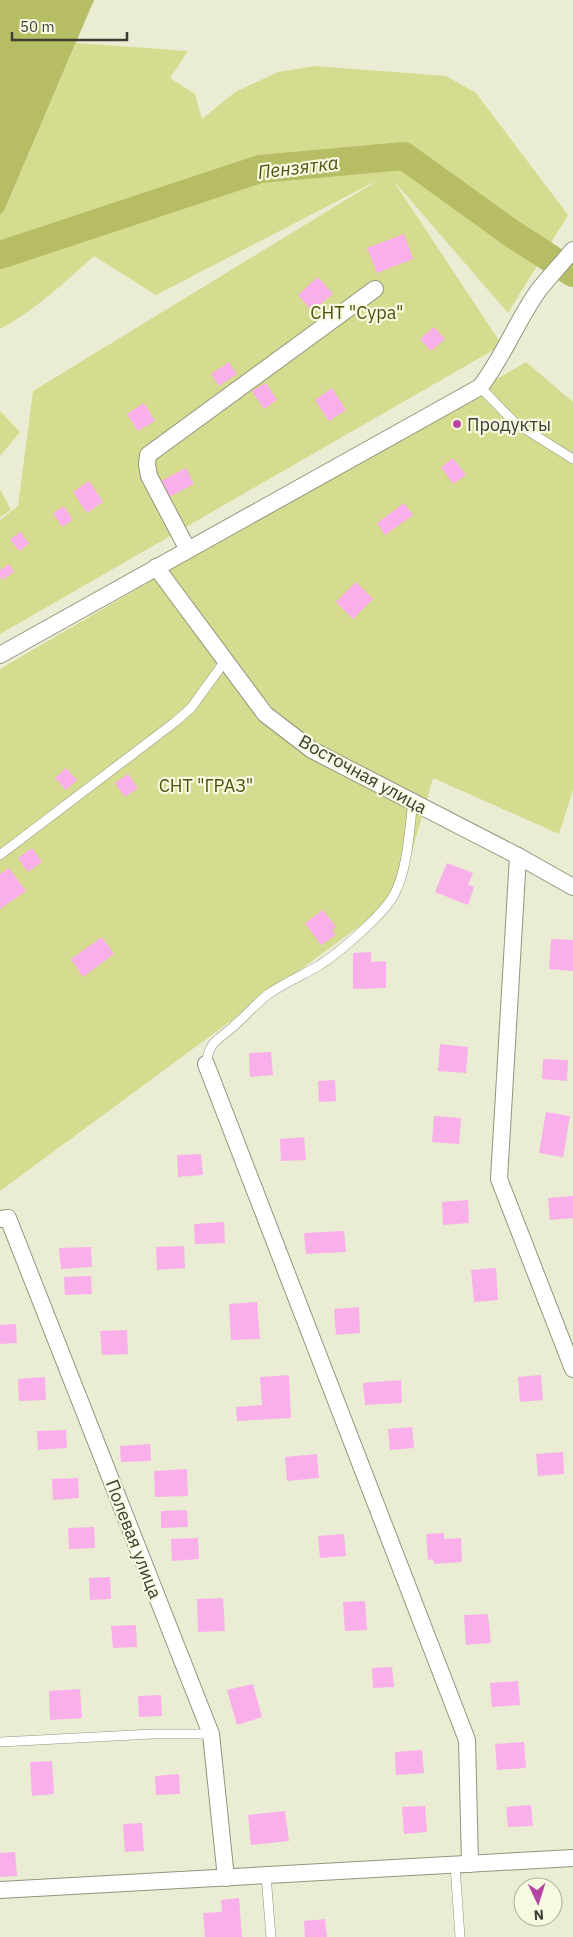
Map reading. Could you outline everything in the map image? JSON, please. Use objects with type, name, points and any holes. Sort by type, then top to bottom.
[{"type":"street","points":[[0,655],[480,388],[494,370],[538,292],[573,250]]},
{"type":"street","points":[[188,550],[149,476],[148,455],[375,289]]},
{"type":"street","name":"Восточная улица","points":[[156,567],[265,714],[312,750],[518,856],[573,887]]},
{"type":"street","points":[[518,856],[500,1178],[573,1369]]},
{"type":"street","points":[[206,1064],[467,1740],[462,1864]]},
{"type":"street","name":"Полевая улица","points":[[0,1219],[8,1218],[211,1734],[226,1878]]},
{"type":"street","points":[[0,1890],[573,1858]]},
{"type":"lane","points":[[480,388],[514,422],[573,459]]},
{"type":"lane","points":[[0,854],[192,708],[225,661]]},
{"type":"lane","points":[[206,1064],[209,1050],[215,1040],[229,1030],[267,995],[320,964],[366,928],[385,908],[394,894],[401,876],[409,837],[413,802]]},
{"type":"lane","points":[[0,1742],[153,1734],[211,1734]]},
{"type":"lane","points":[[460,1937],[462,1864]]},
{"type":"lane","points":[[266,1875],[271,1937]]},
{"type":"green space","name":"СНТ \"Сура\"","points":[[76,43],[188,51],[170,78],[195,94],[202,119],[235,92],[278,72],[315,66],[446,76],[476,93],[568,215],[508,313],[393,180],[502,345],[0,634],[0,520],[18,506],[33,391],[380,179],[156,295],[94,256],[37,305],[0,329],[0,215],[4,211]]},
{"type":"green space","name":"СНТ \"ГРАЗ\"","points":[[526,362],[573,402],[573,790],[559,834],[433,778],[399,897],[0,1191],[0,669]]},
{"type":"green space","points":[[0,411],[20,432],[0,456]]},
{"type":"green space","points":[[0,489],[11,510],[0,517]]},
{"type":"shaded area","points":[[0,0],[94,0],[4,211],[0,215]]},
{"type":"building","points":[[404,234],[413,259],[377,273],[367,248]]},
{"type":"building","points":[[318,277],[333,294],[312,311],[298,295]]},
{"type":"building","points":[[434,327],[445,339],[431,351],[420,339]]},
{"type":"building","points":[[229,362],[237,374],[219,386],[211,374]]},
{"type":"building","points":[[266,383],[277,400],[264,409],[252,391]]},
{"type":"building","points":[[332,388],[346,410],[329,421],[315,400]]},
{"type":"building","points":[[144,403],[155,421],[138,431],[127,414]]},
{"type":"building","points":[[453,458],[466,475],[453,484],[441,467]]},
{"type":"building","points":[[186,468],[194,484],[169,497],[161,481]]},
{"type":"building","points":[[89,481],[103,502],[87,513],[73,492]]},
{"type":"building","points":[[404,503],[413,515],[385,535],[377,523]]},
{"type":"building","points":[[64,506],[73,520],[62,527],[53,513]]},
{"type":"building","points":[[21,532],[29,544],[19,551],[10,539]]},
{"type":"building","points":[[9,564],[14,572],[2,580],[0,570]]},
{"type":"building","points":[[356,582],[373,599],[353,619],[336,602]]},
{"type":"building","points":[[66,768],[77,780],[66,790],[55,778]]},
{"type":"building","points":[[128,774],[138,788],[125,797],[115,783]]},
{"type":"building","points":[[32,848],[42,862],[28,872],[18,858]]},
{"type":"building","points":[[447,863],[473,873],[468,885],[474,887],[468,905],[435,892]]},
{"type":"building","points":[[9,868],[26,891],[0,909],[0,874]]},
{"type":"building","points":[[323,910],[336,927],[332,930],[336,935],[321,945],[305,923]]},
{"type":"building","points":[[102,937],[114,954],[83,977],[71,959]]},
{"type":"building","points":[[551,939],[573,940],[573,971],[549,969]]},
{"type":"building","points":[[371,952],[371,962],[386,961],[386,988],[353,989],[353,953]]},
{"type":"building","points":[[440,1044],[468,1047],[466,1073],[438,1071]]},
{"type":"building","points":[[271,1052],[273,1075],[250,1077],[249,1053]]},
{"type":"building","points":[[543,1059],[568,1060],[567,1081],[542,1079]]},
{"type":"building","points":[[335,1080],[336,1101],[319,1102],[318,1081]]},
{"type":"building","points":[[546,1112],[570,1116],[563,1157],[539,1153]]},
{"type":"building","points":[[434,1116],[461,1118],[459,1144],[432,1142]]},
{"type":"building","points":[[304,1137],[306,1160],[281,1161],[280,1139]]},
{"type":"building","points":[[201,1154],[203,1175],[178,1177],[177,1155]]},
{"type":"building","points":[[573,1196],[573,1218],[550,1220],[548,1198]]},
{"type":"building","points":[[468,1200],[469,1223],[443,1225],[442,1202]]},
{"type":"building","points":[[224,1222],[225,1243],[195,1244],[194,1224]]},
{"type":"building","points":[[344,1231],[346,1252],[306,1254],[304,1233]]},
{"type":"building","points":[[184,1246],[185,1268],[157,1270],[156,1247]]},
{"type":"building","points":[[91,1247],[92,1267],[61,1269],[59,1248]]},
{"type":"building","points":[[496,1268],[498,1300],[474,1302],[471,1270]]},
{"type":"building","points":[[91,1276],[92,1294],[65,1295],[64,1277]]},
{"type":"building","points":[[257,1302],[260,1339],[231,1340],[229,1304]]},
{"type":"building","points":[[359,1307],[360,1333],[336,1335],[334,1309]]},
{"type":"building","points":[[16,1324],[17,1343],[0,1344],[0,1325]]},
{"type":"building","points":[[127,1330],[128,1354],[102,1355],[100,1331]]},
{"type":"building","points":[[289,1375],[291,1418],[237,1421],[236,1407],[262,1405],[260,1377]]},
{"type":"building","points":[[541,1375],[543,1400],[520,1402],[518,1377]]},
{"type":"building","points":[[45,1377],[46,1400],[19,1401],[18,1379]]},
{"type":"building","points":[[401,1380],[402,1403],[365,1405],[363,1383]]},
{"type":"building","points":[[412,1427],[414,1448],[390,1450],[388,1429]]},
{"type":"building","points":[[66,1430],[67,1448],[38,1450],[37,1431]]},
{"type":"building","points":[[150,1444],[151,1461],[121,1462],[120,1446]]},
{"type":"building","points":[[563,1452],[564,1474],[538,1476],[536,1454]]},
{"type":"building","points":[[317,1454],[319,1478],[287,1481],[285,1457]]},
{"type":"building","points":[[187,1469],[188,1496],[155,1497],[154,1471]]},
{"type":"building","points":[[78,1478],[79,1498],[53,1500],[52,1479]]},
{"type":"building","points":[[187,1510],[188,1527],[161,1528],[161,1511]]},
{"type":"building","points":[[94,1527],[95,1548],[69,1549],[68,1528]]},
{"type":"building","points":[[444,1533],[444,1539],[461,1538],[462,1562],[434,1564],[433,1559],[428,1560],[426,1534]]},
{"type":"building","points":[[344,1534],[346,1556],[320,1558],[318,1536]]},
{"type":"building","points":[[198,1538],[199,1559],[172,1561],[171,1539]]},
{"type":"building","points":[[110,1577],[111,1599],[90,1600],[89,1578]]},
{"type":"building","points":[[223,1598],[225,1631],[198,1632],[197,1599]]},
{"type":"building","points":[[365,1601],[367,1630],[345,1631],[343,1602]]},
{"type":"building","points":[[488,1614],[491,1643],[466,1645],[464,1615]]},
{"type":"building","points":[[136,1625],[137,1647],[113,1648],[111,1626]]},
{"type":"building","points":[[392,1667],[394,1687],[373,1688],[372,1668]]},
{"type":"building","points":[[518,1681],[520,1705],[492,1707],[490,1683]]},
{"type":"building","points":[[253,1684],[262,1717],[237,1725],[227,1690]]},
{"type":"building","points":[[80,1689],[82,1718],[50,1720],[49,1691]]},
{"type":"building","points":[[161,1695],[162,1716],[139,1717],[138,1696]]},
{"type":"building","points":[[524,1742],[526,1768],[497,1770],[495,1744]]},
{"type":"building","points":[[422,1750],[424,1773],[396,1775],[395,1752]]},
{"type":"building","points":[[52,1761],[54,1794],[32,1796],[30,1762]]},
{"type":"building","points":[[179,1774],[180,1794],[156,1795],[155,1776]]},
{"type":"building","points":[[531,1805],[533,1826],[508,1827],[506,1807]]},
{"type":"building","points":[[425,1806],[427,1832],[404,1834],[402,1807]]},
{"type":"building","points":[[285,1811],[289,1841],[251,1845],[248,1815]]},
{"type":"building","points":[[142,1823],[144,1851],[125,1852],[123,1824]]},
{"type":"building","points":[[15,1852],[17,1876],[0,1877],[0,1853]]},
{"type":"building","points":[[239,1898],[242,1937],[205,1937],[203,1913],[222,1912],[221,1900]]},
{"type":"building","points":[[325,1919],[327,1937],[305,1937],[304,1921]]},
{"type":"waterway","name":"Пензятка","points":[[0,255],[260,169],[404,156],[511,233],[573,273]]},
{"type":"place","name":"Продукты","points":[[457,424]]}]
